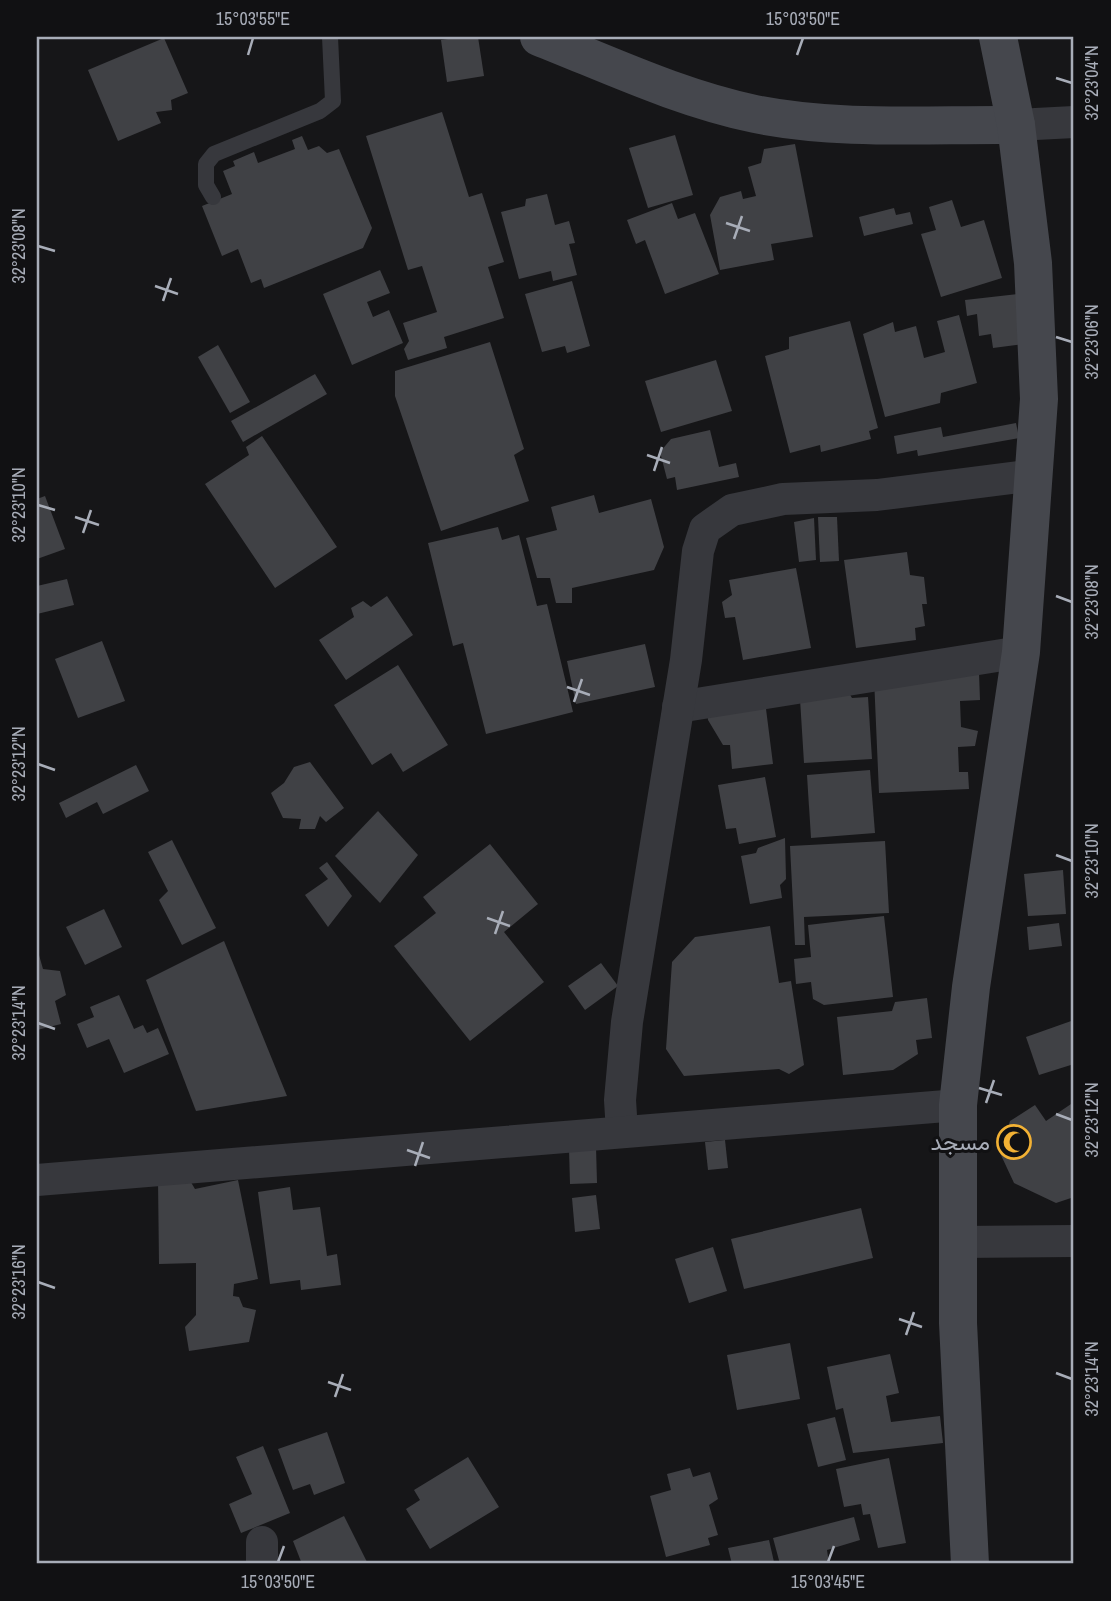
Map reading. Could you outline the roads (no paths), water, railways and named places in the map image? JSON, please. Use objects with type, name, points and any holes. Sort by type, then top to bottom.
[{"type":"street","points":[[539,37],[693,99],[757,114],[820,122],[1016,125],[1074,122]]},
{"type":"street","points":[[970,1564],[958,1323],[958,1105],[971,987],[1021,652],[1039,399],[1034,277],[1016,125],[998,37]]},
{"type":"street","points":[[622,1132],[620,1100],[627,1021],[678,707],[698,551],[705,529],[732,510],[783,499],[877,495],[1034,475]]},
{"type":"street","points":[[678,707],[1021,652]]},
{"type":"street","points":[[37,1180],[958,1105]]},
{"type":"street","points":[[958,1242],[1074,1241]]},
{"type":"lane","points":[[213,197],[206,185],[206,164],[214,154],[320,111],[333,101],[330,37]]},
{"type":"place","name":"مسجد","points":[[1014,1142]]}]
